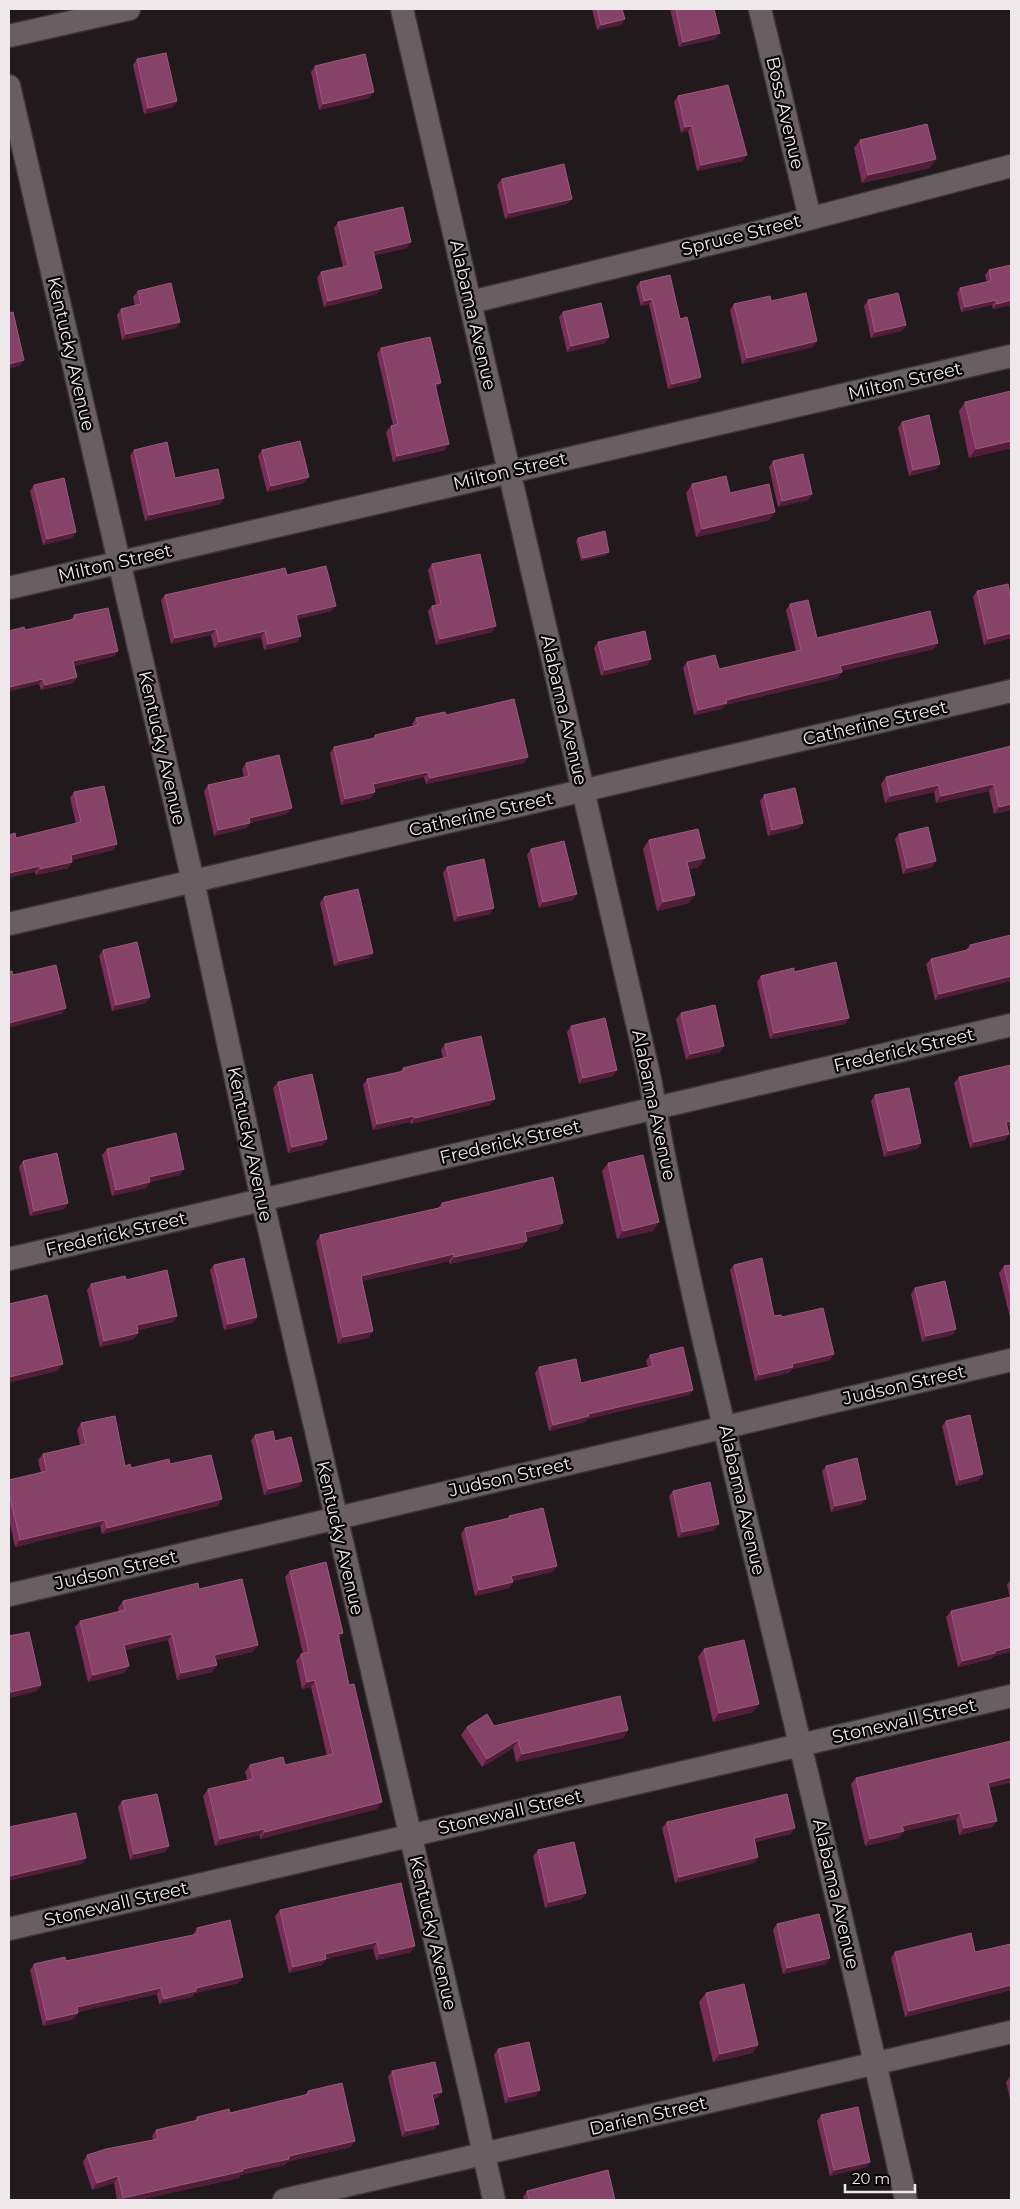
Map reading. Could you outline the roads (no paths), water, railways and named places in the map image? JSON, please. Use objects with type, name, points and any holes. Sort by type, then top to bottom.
[{"type":"street","points":[[9,36],[128,9]]},
{"type":"street","name":"Alabama Avenue","points":[[402,9],[650,1080],[661,1144],[724,1427],[876,2063],[906,2200]]},
{"type":"street","name":"Boss Avenue","points":[[760,9],[810,218]]},
{"type":"street","name":"Kentucky Avenue","points":[[9,86],[193,881],[262,1199],[494,2200]]},
{"type":"street","name":"Spruce Street","points":[[471,302],[1011,166]]},
{"type":"street","name":"Milton Street","points":[[9,588],[1011,356]]},
{"type":"street","name":"Catherine Street","points":[[9,924],[1011,692]]},
{"type":"street","name":"Frederick Street","points":[[9,1259],[1011,1025]]},
{"type":"street","name":"Judson Street","points":[[9,1595],[1011,1360]]},
{"type":"street","name":"Stonewall Street","points":[[9,1929],[1011,1696]]},
{"type":"street","name":"Darien Street","points":[[284,2200],[1011,2032]]}]
